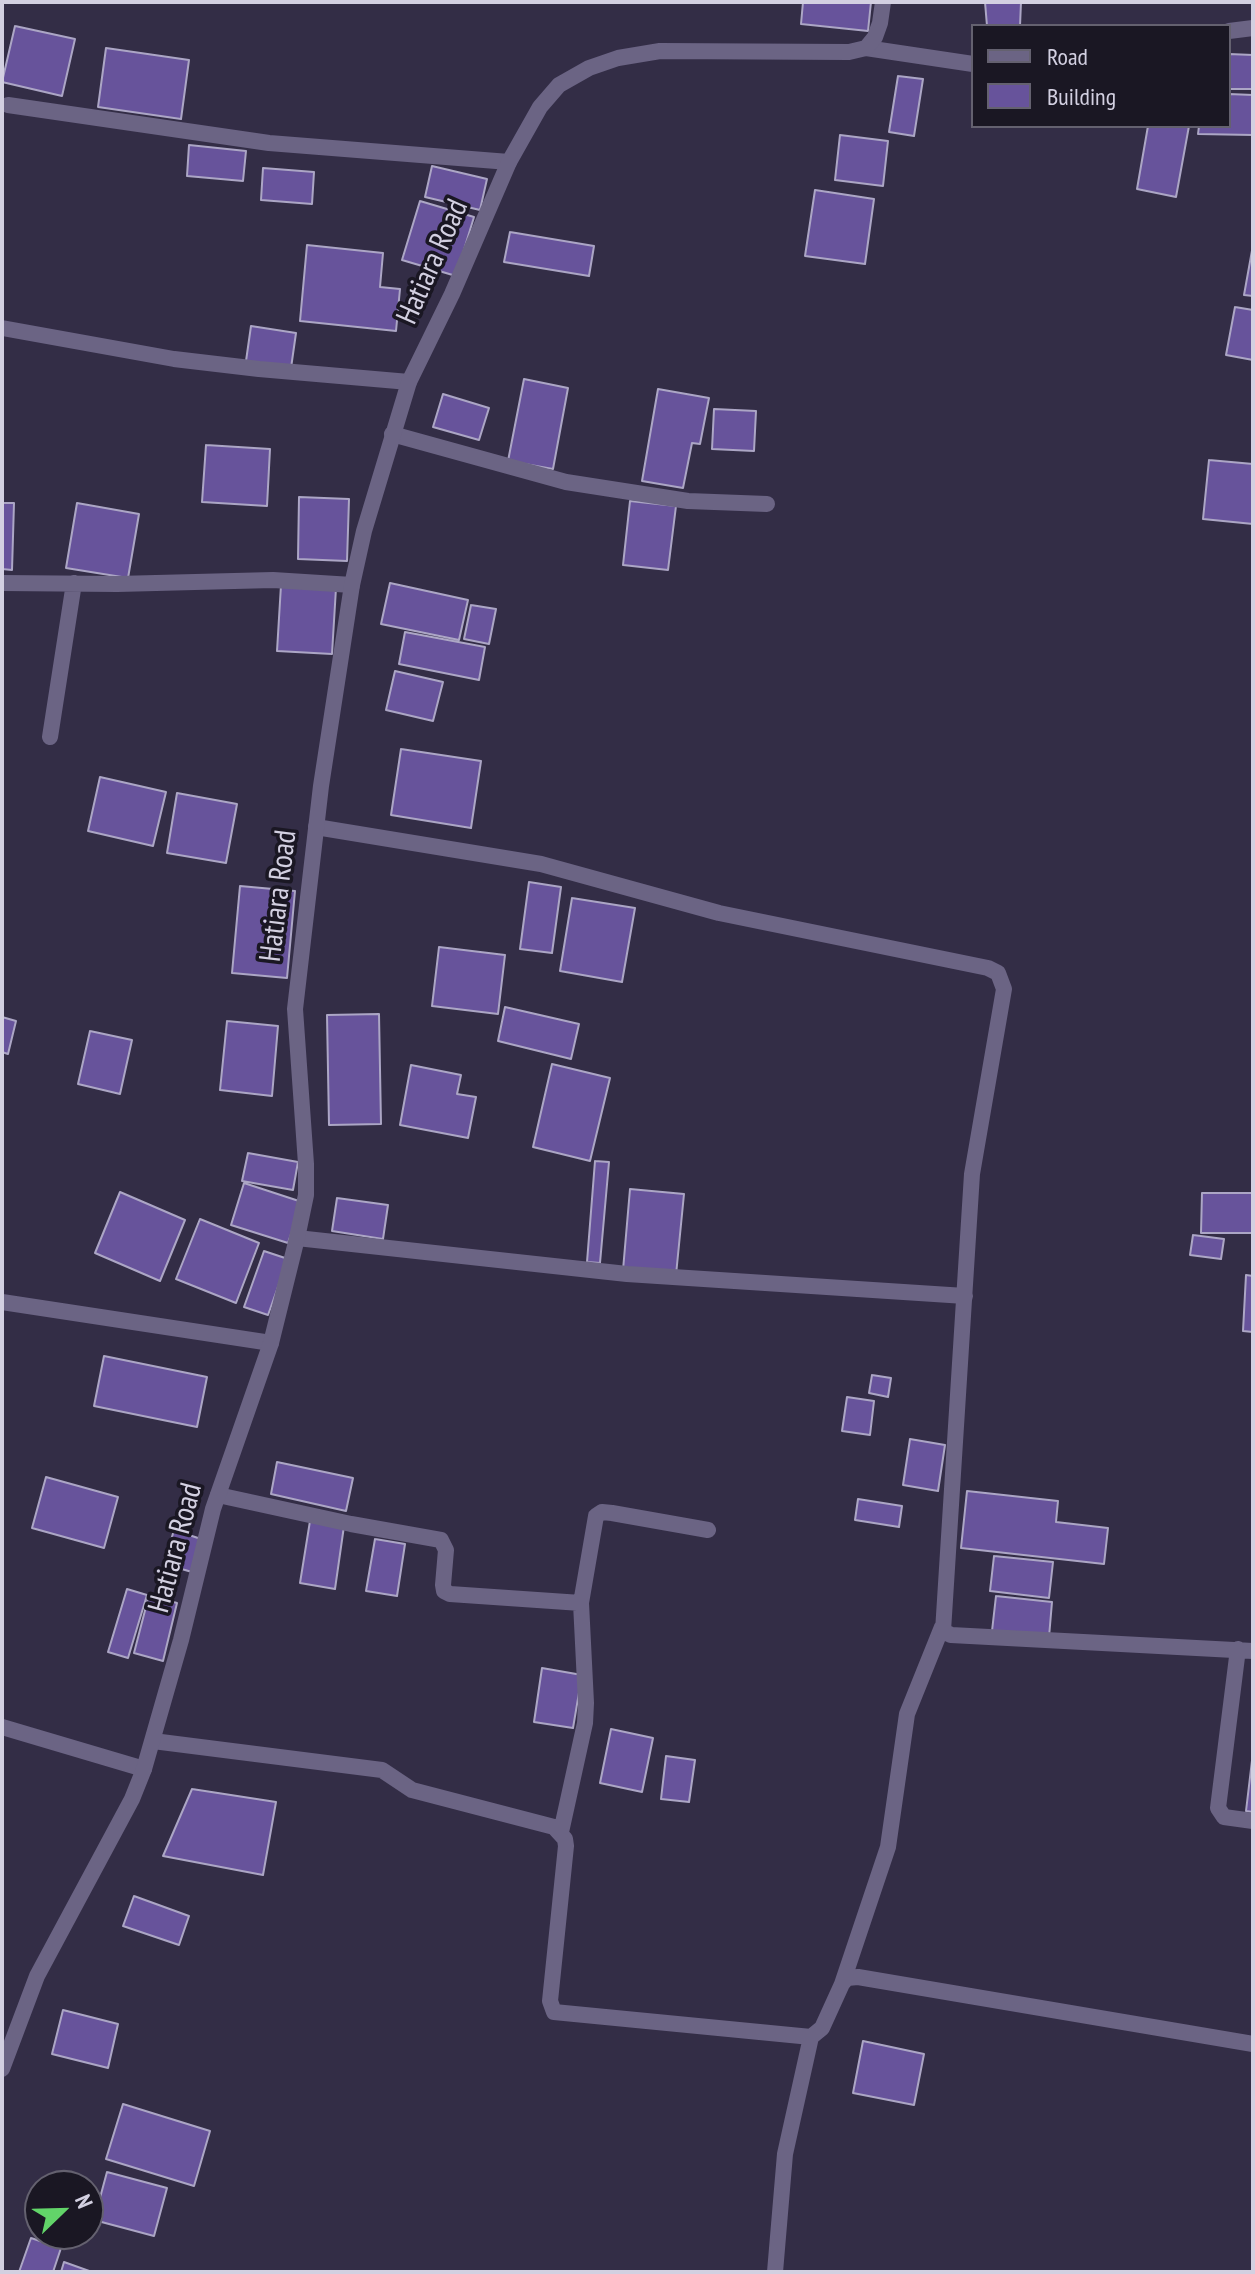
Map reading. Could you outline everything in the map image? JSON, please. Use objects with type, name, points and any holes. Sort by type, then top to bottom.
[{"type":"street","points":[[866,48],[875,37],[883,2]]},
{"type":"street","points":[[1231,31],[1253,28]]},
{"type":"street","name":"Hatiara Road","points":[[2,2069],[37,1976],[126,1810],[144,1769],[218,1495],[271,1343],[306,1195],[295,1009],[316,827],[352,585],[364,531],[409,382],[458,280],[509,162],[540,107],[559,85],[589,68],[618,58],[660,51],[849,52],[866,48],[971,64]]},
{"type":"street","points":[[8,105],[269,143],[509,162]]},
{"type":"street","points":[[2,328],[174,359],[409,382]]},
{"type":"street","points":[[392,434],[566,482],[688,501],[767,504]]},
{"type":"street","points":[[2,583],[273,580],[352,585]]},
{"type":"street","points":[[50,737],[74,583]]},
{"type":"street","points":[[316,827],[541,864],[719,913],[988,968],[998,973],[1004,989],[976,1145],[942,1627],[907,1714],[888,1847],[842,1984],[822,2028],[811,2037],[785,2154],[775,2272]]},
{"type":"street","points":[[297,1238],[627,1274],[965,1296]]},
{"type":"street","points":[[2,1302],[271,1343]]},
{"type":"street","points":[[218,1495],[441,1540],[446,1550],[444,1591],[450,1594],[581,1603]]},
{"type":"street","points":[[708,1530],[612,1513],[602,1512],[596,1516],[581,1603],[585,1723],[561,1832],[566,1846],[550,2001],[554,2012],[811,2037]]},
{"type":"street","points":[[942,1627],[951,1635],[1245,1650],[1218,1808],[1224,1817],[1253,1821]]},
{"type":"street","points":[[2,1727],[144,1769]]},
{"type":"street","points":[[153,1741],[382,1770],[412,1790],[554,1827],[561,1832]]},
{"type":"street","points":[[842,1984],[847,1978],[858,1977],[1253,2044]]},
{"type":"building","points":[[803,2],[871,2],[868,31],[801,24]]},
{"type":"building","points":[[985,2],[1021,2],[1020,24],[987,24]]},
{"type":"building","points":[[15,26],[75,39],[62,96],[2,82]]},
{"type":"building","points":[[106,48],[189,60],[181,119],[98,107]]},
{"type":"building","points":[[1231,54],[1253,55],[1253,89],[1231,89]]},
{"type":"building","points":[[898,76],[923,79],[914,136],[889,132]]},
{"type":"building","points":[[1231,94],[1253,95],[1253,135],[1198,134],[1199,128],[1231,128]]},
{"type":"building","points":[[1148,128],[1189,128],[1176,197],[1137,189]]},
{"type":"building","points":[[840,135],[888,141],[883,186],[835,180]]},
{"type":"building","points":[[189,145],[246,151],[243,181],[187,176]]},
{"type":"building","points":[[432,166],[487,179],[480,210],[425,197]]},
{"type":"building","points":[[263,168],[314,172],[312,204],[261,200]]},
{"type":"building","points":[[815,190],[874,199],[865,264],[805,256]]},
{"type":"building","points":[[420,201],[474,217],[456,276],[402,260]]},
{"type":"building","points":[[510,232],[594,246],[589,276],[504,262]]},
{"type":"building","points":[[307,245],[383,253],[380,287],[400,289],[396,331],[300,321]]},
{"type":"building","points":[[1253,245],[1253,296],[1244,295]]},
{"type":"building","points":[[1235,307],[1253,310],[1253,360],[1226,355]]},
{"type":"building","points":[[251,326],[296,333],[291,368],[246,361]]},
{"type":"building","points":[[524,379],[568,388],[553,469],[508,461]]},
{"type":"building","points":[[658,389],[709,398],[700,444],[692,443],[683,488],[642,481]]},
{"type":"building","points":[[443,394],[489,408],[479,440],[433,427]]},
{"type":"building","points":[[714,409],[756,411],[754,451],[712,449]]},
{"type":"building","points":[[206,445],[270,449],[267,506],[202,502]]},
{"type":"building","points":[[1209,460],[1253,464],[1253,524],[1203,519]]},
{"type":"building","points":[[299,497],[349,499],[347,561],[298,559]]},
{"type":"building","points":[[630,501],[676,506],[668,570],[623,565]]},
{"type":"building","points":[[2,503],[14,503],[12,570],[2,569]]},
{"type":"building","points":[[77,503],[139,514],[128,578],[66,568]]},
{"type":"building","points":[[390,583],[468,600],[459,640],[381,624]]},
{"type":"building","points":[[281,585],[336,588],[332,654],[277,651]]},
{"type":"building","points":[[471,605],[496,609],[489,644],[464,639]]},
{"type":"building","points":[[405,632],[485,647],[479,680],[399,664]]},
{"type":"building","points":[[395,671],[443,682],[433,721],[386,710]]},
{"type":"building","points":[[401,749],[481,761],[471,828],[391,815]]},
{"type":"building","points":[[100,777],[166,792],[153,846],[88,831]]},
{"type":"building","points":[[177,793],[237,804],[226,863],[167,853]]},
{"type":"building","points":[[529,882],[561,887],[552,953],[520,949]]},
{"type":"building","points":[[240,886],[295,891],[287,978],[232,973]]},
{"type":"building","points":[[572,898],[635,908],[622,982],[560,971]]},
{"type":"building","points":[[439,947],[505,955],[498,1014],[432,1006]]},
{"type":"building","points":[[505,1007],[579,1024],[571,1059],[498,1041]]},
{"type":"building","points":[[379,1014],[381,1124],[329,1125],[327,1015]]},
{"type":"building","points":[[2,1017],[16,1021],[8,1054],[2,1052]]},
{"type":"building","points":[[227,1021],[278,1026],[272,1096],[220,1090]]},
{"type":"building","points":[[90,1031],[132,1040],[120,1094],[78,1084]]},
{"type":"building","points":[[552,1064],[610,1078],[590,1161],[533,1147]]},
{"type":"building","points":[[411,1065],[461,1075],[457,1094],[476,1097],[468,1138],[400,1125]]},
{"type":"building","points":[[248,1153],[298,1162],[293,1190],[242,1181]]},
{"type":"building","points":[[595,1161],[609,1162],[600,1263],[587,1262]]},
{"type":"building","points":[[244,1183],[302,1202],[288,1243],[231,1225]]},
{"type":"building","points":[[630,1189],[684,1194],[676,1275],[623,1270]]},
{"type":"building","points":[[120,1192],[185,1220],[160,1281],[95,1253]]},
{"type":"building","points":[[1202,1193],[1253,1193],[1253,1233],[1201,1233]]},
{"type":"building","points":[[337,1198],[388,1205],[383,1239],[332,1231]]},
{"type":"building","points":[[200,1219],[259,1243],[236,1303],[176,1279]]},
{"type":"building","points":[[1193,1235],[1224,1239],[1221,1259],[1190,1255]]},
{"type":"building","points":[[264,1251],[288,1259],[268,1315],[244,1307]]},
{"type":"building","points":[[1246,1275],[1253,1276],[1253,1332],[1243,1331]]},
{"type":"building","points":[[104,1356],[207,1377],[197,1427],[94,1406]]},
{"type":"building","points":[[872,1375],[891,1378],[888,1397],[869,1393]]},
{"type":"building","points":[[847,1397],[874,1401],[870,1435],[842,1431]]},
{"type":"building","points":[[910,1439],[945,1445],[938,1491],[903,1485]]},
{"type":"building","points":[[277,1462],[353,1478],[346,1511],[271,1494]]},
{"type":"building","points":[[46,1477],[118,1497],[104,1548],[32,1528]]},
{"type":"building","points":[[967,1491],[1058,1501],[1056,1522],[1108,1528],[1104,1564],[961,1548]]},
{"type":"building","points":[[858,1499],[902,1506],[899,1527],[855,1520]]},
{"type":"building","points":[[310,1521],[344,1526],[335,1589],[300,1583]]},
{"type":"building","points":[[174,1530],[201,1539],[192,1572],[164,1564]]},
{"type":"building","points":[[375,1539],[405,1544],[397,1596],[366,1591]]},
{"type":"building","points":[[994,1556],[1053,1562],[1049,1598],[990,1591]]},
{"type":"building","points":[[127,1589],[147,1595],[128,1658],[108,1652]]},
{"type":"building","points":[[149,1595],[177,1603],[163,1661],[134,1653]]},
{"type":"building","points":[[996,1596],[1052,1602],[1049,1637],[992,1631]]},
{"type":"building","points":[[542,1668],[582,1675],[573,1728],[534,1722]]},
{"type":"building","points":[[611,1729],[653,1738],[642,1792],[600,1783]]},
{"type":"building","points":[[1253,1752],[1253,1812],[1246,1811]]},
{"type":"building","points":[[666,1756],[695,1760],[689,1802],[661,1799]]},
{"type":"building","points":[[192,1789],[276,1802],[263,1875],[163,1856]]},
{"type":"building","points":[[134,1896],[189,1916],[179,1945],[123,1926]]},
{"type":"building","points":[[63,2010],[118,2024],[108,2068],[52,2054]]},
{"type":"building","points":[[863,2041],[924,2054],[914,2105],[853,2093]]},
{"type":"building","points":[[123,2104],[210,2131],[194,2186],[106,2159]]},
{"type":"building","points":[[107,2172],[167,2188],[154,2236],[104,2223]]},
{"type":"building","points":[[27,2250],[60,2250],[53,2272],[19,2272]]},
{"type":"building","points":[[64,2262],[92,2272],[61,2272]]}]
